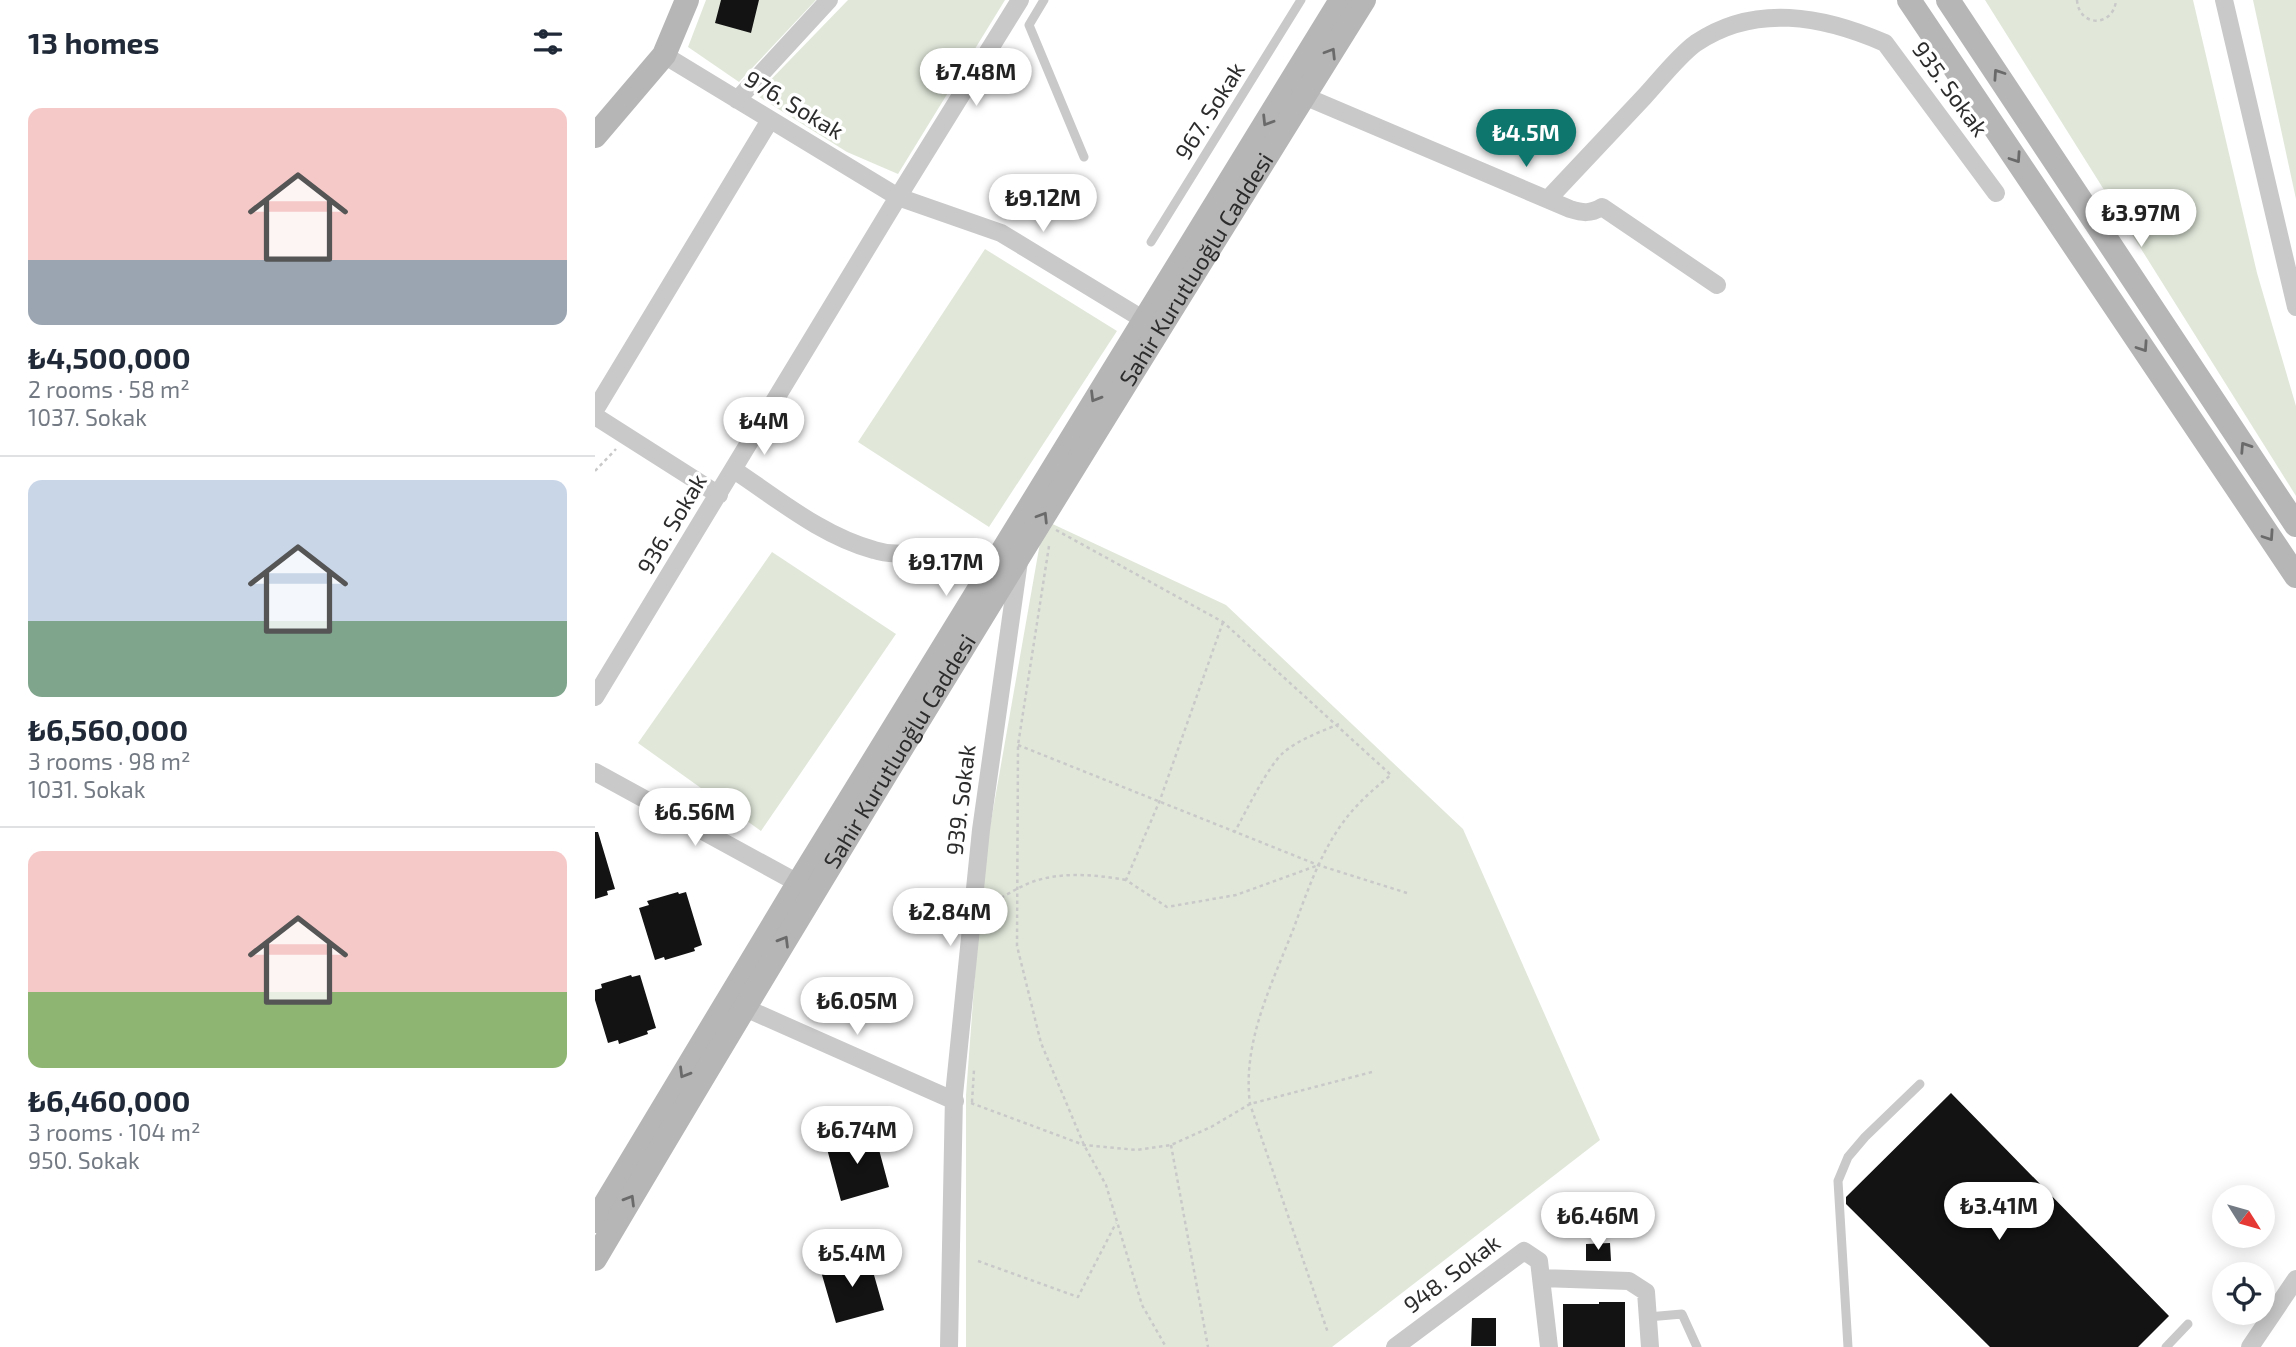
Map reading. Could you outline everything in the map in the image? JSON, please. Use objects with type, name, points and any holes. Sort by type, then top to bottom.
[{"type":"street","points":[[595,136],[664,55],[687,0]]},
{"type":"street","points":[[737,100],[829,0]]},
{"type":"street","name":"936. Sokak","points":[[595,697],[1020,0]]},
{"type":"street","name":"Sahir Kurutluoğlu Caddesi","points":[[595,1222],[1020,555],[1341,0]]},
{"type":"street","name":"Sahir Kurutluoğlu Caddesi","points":[[595,1259],[743,1007],[806,887],[989,570],[1304,96],[1364,0]]},
{"type":"street","points":[[1909,0],[2296,576]]},
{"type":"street","points":[[1948,0],[2296,525]]},
{"type":"street","points":[[2224,0],[2296,307]]},
{"type":"street","name":"935. Sokak","points":[[1548,199],[1694,44],[1734,23],[1769,16],[1798,18],[1858,31],[1885,43],[1996,194]]},
{"type":"street","name":"976. Sokak","points":[[664,55],[898,197],[1001,233],[1151,325]]},
{"type":"street","points":[[1304,96],[1582,213],[1592,213],[1602,207],[1717,285]]},
{"type":"street","points":[[595,410],[770,120]]},
{"type":"street","points":[[595,416],[719,495]]},
{"type":"street","points":[[734,470],[840,539],[876,551],[911,555],[935,553],[963,558],[989,570]]},
{"type":"street","name":"939. Sokak","points":[[949,1347],[960,1100],[981,830],[1020,555]]},
{"type":"street","points":[[595,772],[806,887]]},
{"type":"street","points":[[743,1007],[960,1100]]},
{"type":"street","name":"948. Sokak","points":[[1395,1347],[1524,1251],[1540,1269]]},
{"type":"street","points":[[1549,1347],[1540,1269],[1629,1281],[1646,1292],[1650,1347]]},
{"type":"street","points":[[2250,1347],[2296,1279]]},
{"type":"lane","points":[[1044,0],[1029,25],[1084,157]]},
{"type":"lane","name":"967. Sokak","points":[[1151,242],[1301,0]]},
{"type":"lane","points":[[1849,1347],[1838,1181],[1848,1157],[1920,1084]]},
{"type":"lane","points":[[1648,1317],[1682,1314],[1697,1347]]},
{"type":"lane","points":[[2166,1347],[2188,1324]]},
{"type":"path","points":[[2077,0],[2083,16],[2095,21],[2108,18],[2116,0]]},
{"type":"path","points":[[595,471],[627,436]]},
{"type":"path","points":[[1052,527],[1223,622],[1339,724],[1391,775],[1359,801],[1338,829],[1318,865],[1259,1017],[1247,1082],[1250,1104],[1328,1333]]},
{"type":"path","points":[[1050,541],[1018,745],[1017,946],[1041,1043],[1084,1145],[1106,1185],[1142,1305],[1166,1347]]},
{"type":"path","points":[[1126,880],[1160,800],[1223,622]]},
{"type":"path","points":[[1234,833],[1260,786],[1283,753],[1312,735],[1339,724]]},
{"type":"path","points":[[1018,745],[1318,865],[1407,893]]},
{"type":"path","points":[[985,907],[1039,880],[1099,875],[1126,880],[1167,907],[1235,895],[1318,865]]},
{"type":"path","points":[[975,1065],[960,1100],[1084,1145],[1137,1150],[1171,1145],[1211,1127],[1250,1104],[1372,1072]]},
{"type":"path","points":[[1171,1145],[1208,1347]]},
{"type":"path","points":[[978,1261],[1078,1297],[1117,1221]]},
{"type":"shaded area","points":[[706,0],[816,0],[739,82],[688,47]]},
{"type":"shaded area","points":[[848,0],[1005,0],[898,174],[847,152],[756,95]]},
{"type":"shaded area","points":[[1985,0],[2193,0],[2257,273],[2296,406],[2296,496]]},
{"type":"shaded area","points":[[2253,0],[2296,0],[2296,199]]},
{"type":"shaded area","points":[[985,249],[1117,331],[989,527],[858,442]]},
{"type":"shaded area","points":[[1044,520],[1226,605],[1463,829],[1600,1140],[1332,1347],[966,1347],[966,1095],[983,867]]},
{"type":"shaded area","points":[[772,552],[896,634],[761,831],[638,743]]},
{"type":"building","points":[[721,0],[759,0],[751,33],[715,23]]},
{"type":"building","points":[[595,832],[598,832],[615,889],[607,891],[608,895],[595,899]]},
{"type":"building","points":[[686,892],[702,945],[694,948],[695,951],[665,960],[664,957],[655,960],[639,908],[649,905],[647,901]]},
{"type":"building","points":[[640,975],[656,1028],[647,1031],[648,1034],[619,1044],[618,1040],[608,1043],[595,1000],[595,990],[602,988],[601,984]]},
{"type":"building","points":[[1951,1093],[2169,1316],[2138,1347],[1990,1347],[1846,1204],[1846,1197]]},
{"type":"building","points":[[874,1131],[889,1187],[841,1201],[826,1145]]},
{"type":"building","points":[[1610,1243],[1611,1261],[1586,1261],[1586,1244]]},
{"type":"building","points":[[868,1254],[884,1310],[836,1323],[820,1268]]},
{"type":"building","points":[[1625,1302],[1625,1347],[1563,1347],[1563,1304]]},
{"type":"building","points":[[1472,1318],[1496,1318],[1496,1346],[1471,1346]]}]
